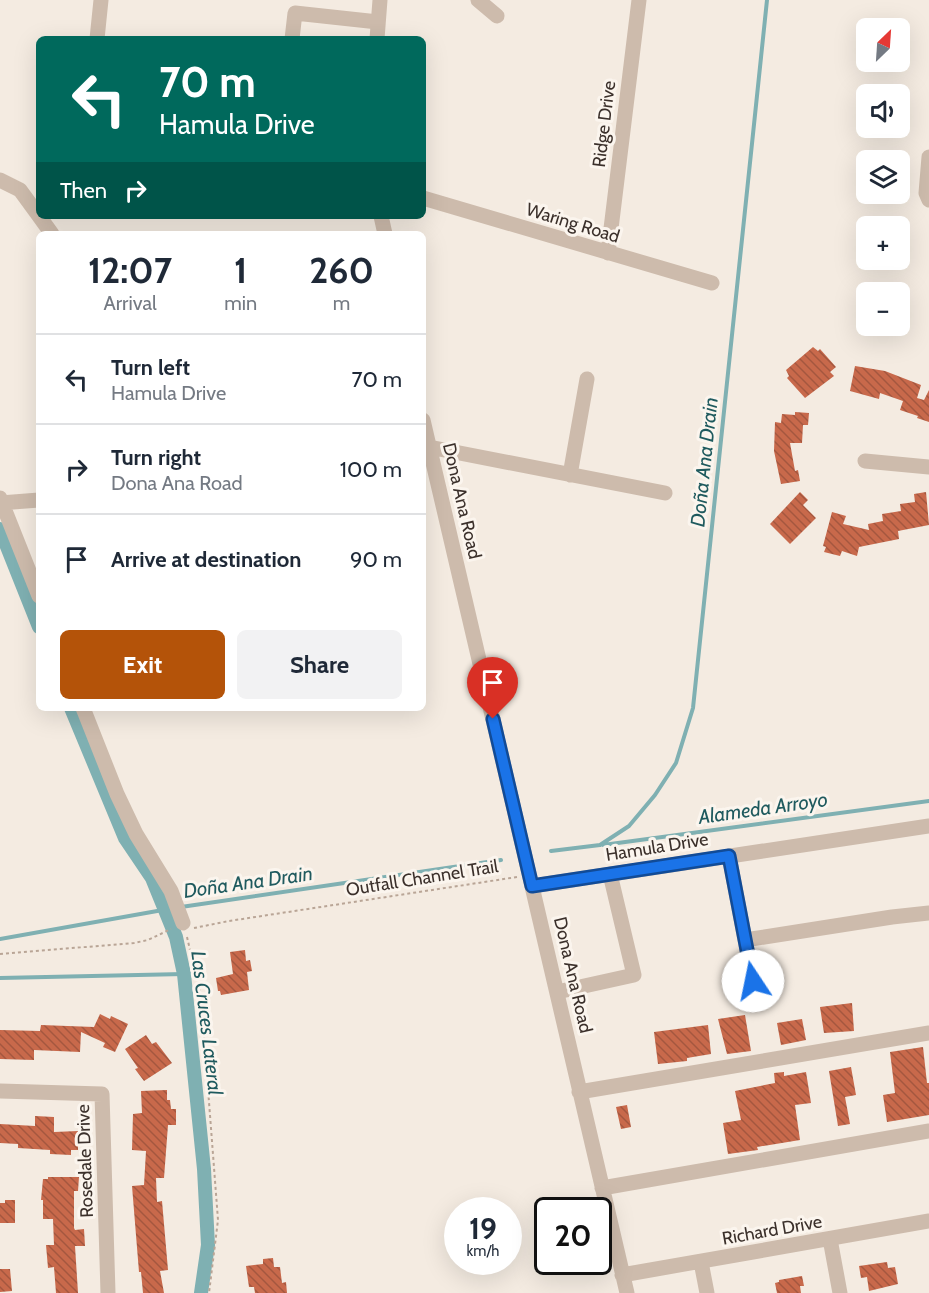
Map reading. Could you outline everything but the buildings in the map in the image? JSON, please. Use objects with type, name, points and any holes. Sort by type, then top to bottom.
[{"type":"street","points":[[97,36],[101,0]]},
{"type":"street","points":[[377,36],[380,0]]},
{"type":"street","points":[[478,0],[497,16]]},
{"type":"street","name":"Ridge Drive","points":[[608,254],[639,0]]},
{"type":"street","points":[[292,36],[295,13],[378,22]]},
{"type":"street","points":[[929,158],[926,193],[929,200]]},
{"type":"street","points":[[0,180],[20,190],[36,212]]},
{"type":"street","name":"Waring Road","points":[[426,199],[712,283]]},
{"type":"street","points":[[570,475],[587,379]]},
{"type":"street","points":[[426,448],[665,493]]},
{"type":"street","name":"Dona Ana Road","points":[[426,448],[430,479],[531,880],[627,1293]]},
{"type":"street","points":[[865,461],[929,467]]},
{"type":"street","points":[[36,500],[1,502],[36,589]]},
{"type":"street","points":[[84,711],[117,794],[136,834],[171,891],[179,927]]},
{"type":"street","name":"Hamula Drive","points":[[531,880],[610,873],[929,826]]},
{"type":"street","points":[[729,856],[757,1001]]},
{"type":"street","points":[[557,992],[634,975],[610,873]]},
{"type":"street","points":[[745,940],[892,916],[929,913]]},
{"type":"street","points":[[579,1092],[929,1033]]},
{"type":"street","name":"Rosedale Drive","points":[[0,1091],[102,1095],[108,1293]]},
{"type":"street","points":[[602,1188],[929,1131]]},
{"type":"street","name":"Richard Drive","points":[[622,1275],[929,1221]]},
{"type":"street","points":[[830,1239],[840,1293]]},
{"type":"street","points":[[701,1262],[707,1293]]},
{"type":"path","name":"Outfall Channel Trail","points":[[0,954],[134,943],[148,940],[179,927],[200,928],[229,921],[531,880]]},
{"type":"path","points":[[179,927],[197,973],[201,997],[218,1220],[209,1293]]},
{"type":"waterway","name":"Doña Ana Drain","points":[[551,851],[600,845],[629,826],[655,795],[676,763],[693,708],[767,0]]},
{"type":"waterway","name":"Las Cruces Lateral","points":[[0,529],[36,619]]},
{"type":"waterway","name":"Las Cruces Lateral","points":[[72,711],[125,838],[152,878],[176,937],[184,974],[204,1169],[208,1245],[201,1293]]},
{"type":"waterway","name":"Alameda Arroyo","points":[[603,845],[929,801]]},
{"type":"waterway","name":"Doña Ana Drain","points":[[181,907],[501,860]]},
{"type":"waterway","name":"Doña Ana Drain","points":[[0,939],[174,908]]},
{"type":"waterway","points":[[0,978],[184,974]]},
{"type":"route","points":[[493,719],[532,886],[729,856],[753,981]]}]
